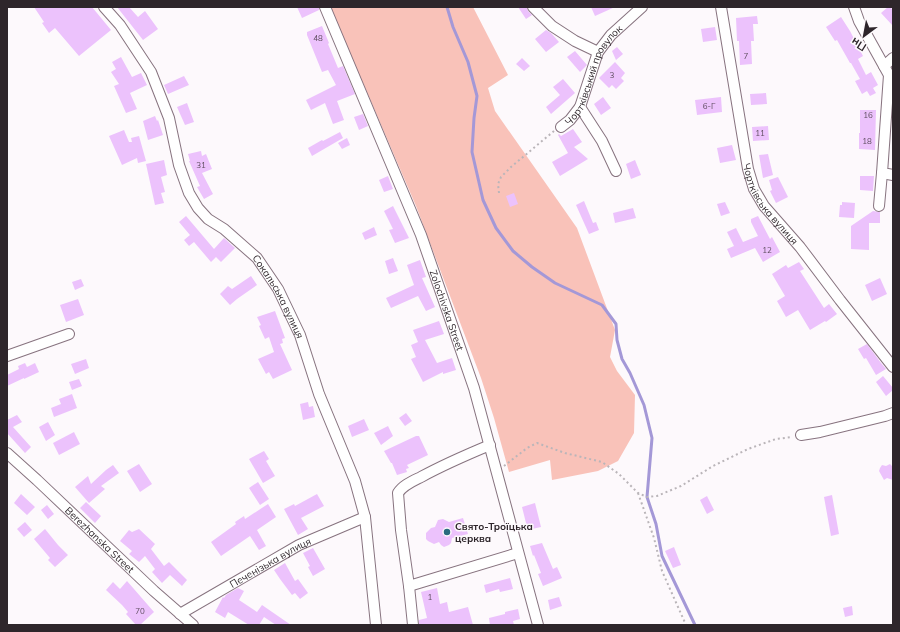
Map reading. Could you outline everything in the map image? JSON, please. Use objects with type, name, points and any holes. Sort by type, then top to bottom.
[{"type":"street","name":"Сокальська вулиця","points":[[104,7],[120,25],[151,72],[169,118],[179,165],[188,192],[198,208],[208,219],[224,229],[257,258],[278,289],[300,335],[319,394],[355,481],[365,517],[376,625]]},
{"type":"street","name":"Zolochivska Street","points":[[325,7],[421,235],[474,388],[538,625]]},
{"type":"street","points":[[533,7],[552,26],[575,41],[598,52]]},
{"type":"street","name":"Чортківський провулок","points":[[561,127],[570,120],[580,107],[598,52],[611,35],[642,7]]},
{"type":"street","name":"Чортківська вулиця","points":[[722,7],[748,169],[754,189],[764,206],[800,247],[893,367]]},
{"type":"street","points":[[854,7],[859,21],[889,75],[879,206]]},
{"type":"street","points":[[884,66],[893,58]]},
{"type":"street","points":[[580,107],[602,140],[616,171]]},
{"type":"street","points":[[882,173],[893,175]]},
{"type":"street","points":[[7,356],[69,334]]},
{"type":"street","points":[[801,435],[820,432],[893,413]]},
{"type":"street","points":[[413,625],[398,493],[406,485],[444,464],[490,445]]},
{"type":"street","name":"Berezhanska Street","points":[[7,453],[193,625]]},
{"type":"street","name":"Печенізька вулиця","points":[[180,614],[299,545],[365,517]]},
{"type":"street","points":[[409,586],[518,553]]},
{"type":"path","name":"Чортківський провулок","points":[[499,193],[498,184],[501,177],[554,131],[561,127]]},
{"type":"path","points":[[497,471],[527,448],[537,443],[565,453],[602,462],[619,474],[638,493],[647,497],[657,496],[681,486],[713,466],[748,449],[776,439],[801,435]]},
{"type":"path","points":[[638,493],[654,538],[662,571],[686,625]]},
{"type":"shaded area","points":[[323,7],[473,7],[508,75],[488,88],[495,111],[577,228],[615,330],[610,357],[617,371],[635,395],[634,433],[618,461],[598,471],[552,480],[550,460],[509,472],[481,378],[416,206],[363,83],[344,55]]},
{"type":"building","points":[[34,7],[92,7],[111,30],[79,56],[55,28],[49,33]]},
{"type":"building","points":[[117,7],[129,7],[138,17],[145,11],[158,29],[143,40]]},
{"type":"building","points":[[297,7],[319,7],[319,10],[302,18]]},
{"type":"building","points":[[518,7],[527,7],[528,11],[532,15],[526,19]]},
{"type":"building","points":[[591,7],[615,7],[595,16]]},
{"type":"building","points":[[888,7],[893,10],[893,26],[881,13]]},
{"type":"building","points":[[757,16],[758,24],[753,24],[754,41],[751,41],[752,64],[740,65],[736,18]]},
{"type":"building","points":[[841,17],[863,56],[858,59],[866,75],[871,72],[878,85],[873,88],[876,93],[870,96],[867,91],[862,94],[855,81],[860,79],[837,40],[835,41],[826,27]]},
{"type":"building","points":[[322,26],[338,68],[343,66],[355,94],[337,101],[344,120],[333,124],[325,103],[311,110],[306,100],[336,85],[328,70],[322,72],[307,35],[307,32]]},
{"type":"building","points":[[715,27],[717,40],[703,42],[701,29]]},
{"type":"building","points":[[546,30],[559,42],[546,52],[535,39]]},
{"type":"building","points":[[617,47],[623,54],[616,60],[612,51]]},
{"type":"building","points":[[575,51],[587,65],[580,72],[567,57]]},
{"type":"building","points":[[121,57],[132,77],[141,73],[147,85],[130,93],[137,109],[126,113],[114,86],[119,84],[111,72],[116,69],[112,62]]},
{"type":"building","points":[[522,58],[530,66],[524,71],[516,64]]},
{"type":"building","points":[[615,62],[625,73],[621,78],[624,81],[616,89],[612,85],[609,88],[599,78]]},
{"type":"building","points":[[184,76],[189,85],[168,94],[164,85]]},
{"type":"building","points":[[563,79],[575,93],[551,114],[546,107],[560,95],[553,87]]},
{"type":"building","points":[[766,93],[767,104],[751,105],[750,94]]},
{"type":"building","points":[[603,97],[611,108],[601,115],[594,104]]},
{"type":"building","points":[[721,97],[722,112],[697,115],[695,100]]},
{"type":"building","points":[[187,103],[194,122],[185,125],[177,107]]},
{"type":"building","points":[[860,110],[876,110],[875,150],[859,149]]},
{"type":"building","points":[[363,114],[368,126],[359,130],[354,117]]},
{"type":"building","points":[[155,116],[157,121],[158,120],[163,135],[148,140],[143,121]]},
{"type":"building","points":[[768,126],[769,140],[753,141],[752,127]]},
{"type":"building","points":[[573,129],[582,142],[574,147],[588,159],[560,176],[552,162],[568,153],[558,135],[559,134],[561,136]]},
{"type":"building","points":[[124,130],[129,142],[132,142],[131,138],[139,136],[146,161],[138,163],[137,158],[122,165],[109,136]]},
{"type":"building","points":[[340,132],[343,138],[312,156],[308,148]]},
{"type":"building","points":[[347,138],[350,145],[342,149],[338,143]]},
{"type":"building","points":[[732,145],[736,160],[720,163],[717,148]]},
{"type":"building","points":[[201,151],[202,156],[206,154],[212,169],[202,173],[213,194],[204,199],[197,187],[200,186],[189,161],[188,154]]},
{"type":"building","points":[[768,154],[773,175],[763,178],[759,155]]},
{"type":"building","points":[[164,160],[167,175],[161,177],[165,192],[161,193],[164,203],[155,205],[146,164]]},
{"type":"building","points":[[635,160],[641,175],[631,179],[626,164]]},
{"type":"building","points":[[388,176],[393,189],[384,192],[379,180]]},
{"type":"building","points":[[860,176],[874,176],[873,191],[860,190]]},
{"type":"building","points":[[778,177],[788,197],[776,203],[770,191],[772,190],[769,180]]},
{"type":"building","points":[[514,193],[518,204],[510,207],[506,196]]},
{"type":"building","points":[[584,201],[593,223],[596,222],[599,230],[589,234],[576,205]]},
{"type":"building","points":[[725,202],[730,213],[721,216],[717,204]]},
{"type":"building","points":[[842,202],[855,203],[854,218],[839,217],[840,205],[842,205]]},
{"type":"building","points":[[393,206],[409,238],[395,243],[389,230],[393,229],[384,211]]},
{"type":"building","points":[[633,208],[636,218],[615,223],[613,213]]},
{"type":"building","points":[[873,211],[880,212],[880,223],[869,223],[869,250],[851,249],[851,226]]},
{"type":"building","points":[[186,216],[214,249],[224,238],[235,248],[221,262],[216,257],[211,262],[194,242],[189,246],[184,240],[190,235],[179,222]]},
{"type":"building","points":[[758,216],[770,239],[772,237],[780,252],[763,262],[755,248],[731,258],[727,249],[734,246],[727,232],[736,228],[743,242],[758,236],[751,219]]},
{"type":"building","points":[[374,227],[377,235],[365,240],[362,233]]},
{"type":"building","points":[[393,258],[398,271],[389,274],[385,261]]},
{"type":"building","points":[[420,260],[426,277],[422,278],[435,307],[426,311],[418,296],[391,308],[386,298],[414,285],[407,265]]},
{"type":"building","points":[[799,262],[804,269],[800,271],[824,308],[829,304],[837,314],[826,322],[825,321],[810,330],[798,310],[786,317],[777,301],[785,296],[772,274],[786,265],[788,268]]},
{"type":"building","points":[[251,276],[257,285],[230,305],[220,294],[228,286],[232,289]]},
{"type":"building","points":[[880,278],[887,294],[872,301],[865,285]]},
{"type":"building","points":[[81,279],[84,286],[75,290],[72,282]]},
{"type":"building","points":[[78,299],[84,315],[66,322],[60,305]]},
{"type":"building","points":[[275,311],[285,338],[282,339],[283,343],[280,344],[292,370],[273,379],[269,372],[266,374],[258,359],[274,352],[269,337],[265,339],[257,317]]},
{"type":"building","points":[[439,321],[444,334],[425,340],[437,363],[452,358],[456,370],[443,374],[443,372],[423,382],[411,359],[416,357],[411,345],[418,342],[413,330]]},
{"type":"building","points":[[867,344],[886,369],[876,375],[866,358],[864,359],[858,349]]},
{"type":"building","points":[[86,359],[89,368],[75,374],[71,364]]},
{"type":"building","points":[[25,363],[27,367],[35,363],[39,372],[7,386],[7,375],[19,369],[18,366]]},
{"type":"building","points":[[883,376],[893,388],[893,390],[886,396],[876,382]]},
{"type":"building","points":[[79,379],[82,386],[72,390],[69,382]]},
{"type":"building","points":[[72,394],[77,408],[54,417],[51,408],[61,404],[59,399]]},
{"type":"building","points":[[308,402],[309,407],[313,406],[315,417],[303,420],[300,404]]},
{"type":"building","points":[[406,413],[412,421],[405,426],[399,418]]},
{"type":"building","points":[[17,415],[22,422],[13,427],[31,447],[25,453],[7,433],[7,420]]},
{"type":"building","points":[[364,419],[369,430],[352,437],[348,426]]},
{"type":"building","points":[[48,422],[55,435],[46,441],[39,427]]},
{"type":"building","points":[[388,426],[393,436],[381,445],[374,433]]},
{"type":"building","points":[[74,432],[80,444],[59,455],[53,443]]},
{"type":"building","points":[[419,436],[428,455],[407,465],[409,468],[406,469],[407,472],[397,475],[392,463],[384,451]]},
{"type":"building","points":[[264,451],[269,459],[266,461],[275,476],[263,483],[249,459]]},
{"type":"building","points":[[139,464],[152,484],[140,492],[127,471]]},
{"type":"building","points":[[890,464],[893,467],[893,480],[887,478],[884,480],[879,471],[880,468],[882,465],[886,466]]},
{"type":"building","points":[[113,465],[119,473],[101,486],[105,489],[89,503],[75,487],[88,476],[91,484]]},
{"type":"building","points":[[258,482],[269,499],[260,505],[249,488]]},
{"type":"building","points":[[21,494],[35,507],[27,515],[14,503]]},
{"type":"building","points":[[317,494],[324,506],[301,518],[308,529],[298,535],[284,509],[294,504],[295,506]]},
{"type":"building","points":[[832,495],[839,534],[831,536],[824,497]]},
{"type":"building","points":[[707,496],[714,510],[707,514],[700,500]]},
{"type":"building","points":[[86,502],[101,516],[95,523],[80,508]]},
{"type":"building","points":[[535,503],[541,527],[532,529],[532,526],[527,527],[522,507]]},
{"type":"building","points":[[268,504],[276,517],[257,530],[266,546],[259,550],[250,536],[221,556],[211,542],[236,524],[235,522],[244,516],[245,519]]},
{"type":"building","points":[[47,505],[54,514],[48,519],[41,510]]},
{"type":"building","name":"Свято-Троїцька церква","points":[[463,518],[468,534],[452,538],[449,545],[444,547],[439,542],[434,544],[426,539],[426,533],[431,528],[435,527],[438,520],[443,519],[449,522]]},
{"type":"building","points":[[25,522],[32,530],[24,537],[17,529]]},
{"type":"building","points":[[45,529],[68,555],[55,567],[48,560],[50,558],[34,539]]},
{"type":"building","points":[[139,529],[155,544],[151,549],[164,566],[169,562],[187,580],[182,586],[170,575],[162,583],[152,572],[155,569],[145,556],[139,562],[129,554],[132,551],[120,541],[129,530],[132,532]]},
{"type":"building","points":[[542,543],[553,569],[557,567],[562,578],[543,586],[538,574],[541,573],[530,546]]},
{"type":"building","points":[[674,547],[681,565],[673,568],[665,551]]},
{"type":"building","points":[[313,548],[325,569],[313,576],[308,567],[310,566],[303,553]]},
{"type":"building","points":[[285,563],[295,581],[298,579],[308,593],[300,599],[295,593],[292,595],[274,570]]},
{"type":"building","points":[[510,578],[513,589],[500,592],[499,589],[486,593],[484,585]]},
{"type":"building","points":[[127,581],[154,612],[140,625],[136,625],[126,614],[128,612],[122,605],[106,590],[113,582],[120,589]]},
{"type":"building","points":[[238,588],[244,591],[239,600],[257,612],[262,605],[291,625],[276,625],[264,617],[259,625],[249,625],[228,612],[225,618],[215,612],[223,597],[224,598],[226,595]]},
{"type":"building","points":[[437,588],[440,604],[447,602],[449,612],[468,607],[473,625],[419,625],[419,620],[427,618],[421,592]]},
{"type":"building","points":[[559,597],[562,606],[550,610],[548,600]]},
{"type":"building","points":[[852,606],[853,615],[845,617],[843,608]]},
{"type":"building","points":[[518,609],[520,619],[513,621],[514,625],[490,625],[489,618]]},
{"type":"waterway","points":[[447,7],[453,27],[468,62],[477,96],[472,152],[483,200],[496,228],[513,251],[532,267],[555,283],[602,305],[616,324],[617,340],[622,359],[644,405],[652,438],[647,497],[656,524],[662,556],[695,625]]},
{"type":"place","name":"Свято-Троїцька церква","points":[[447,532]]}]
